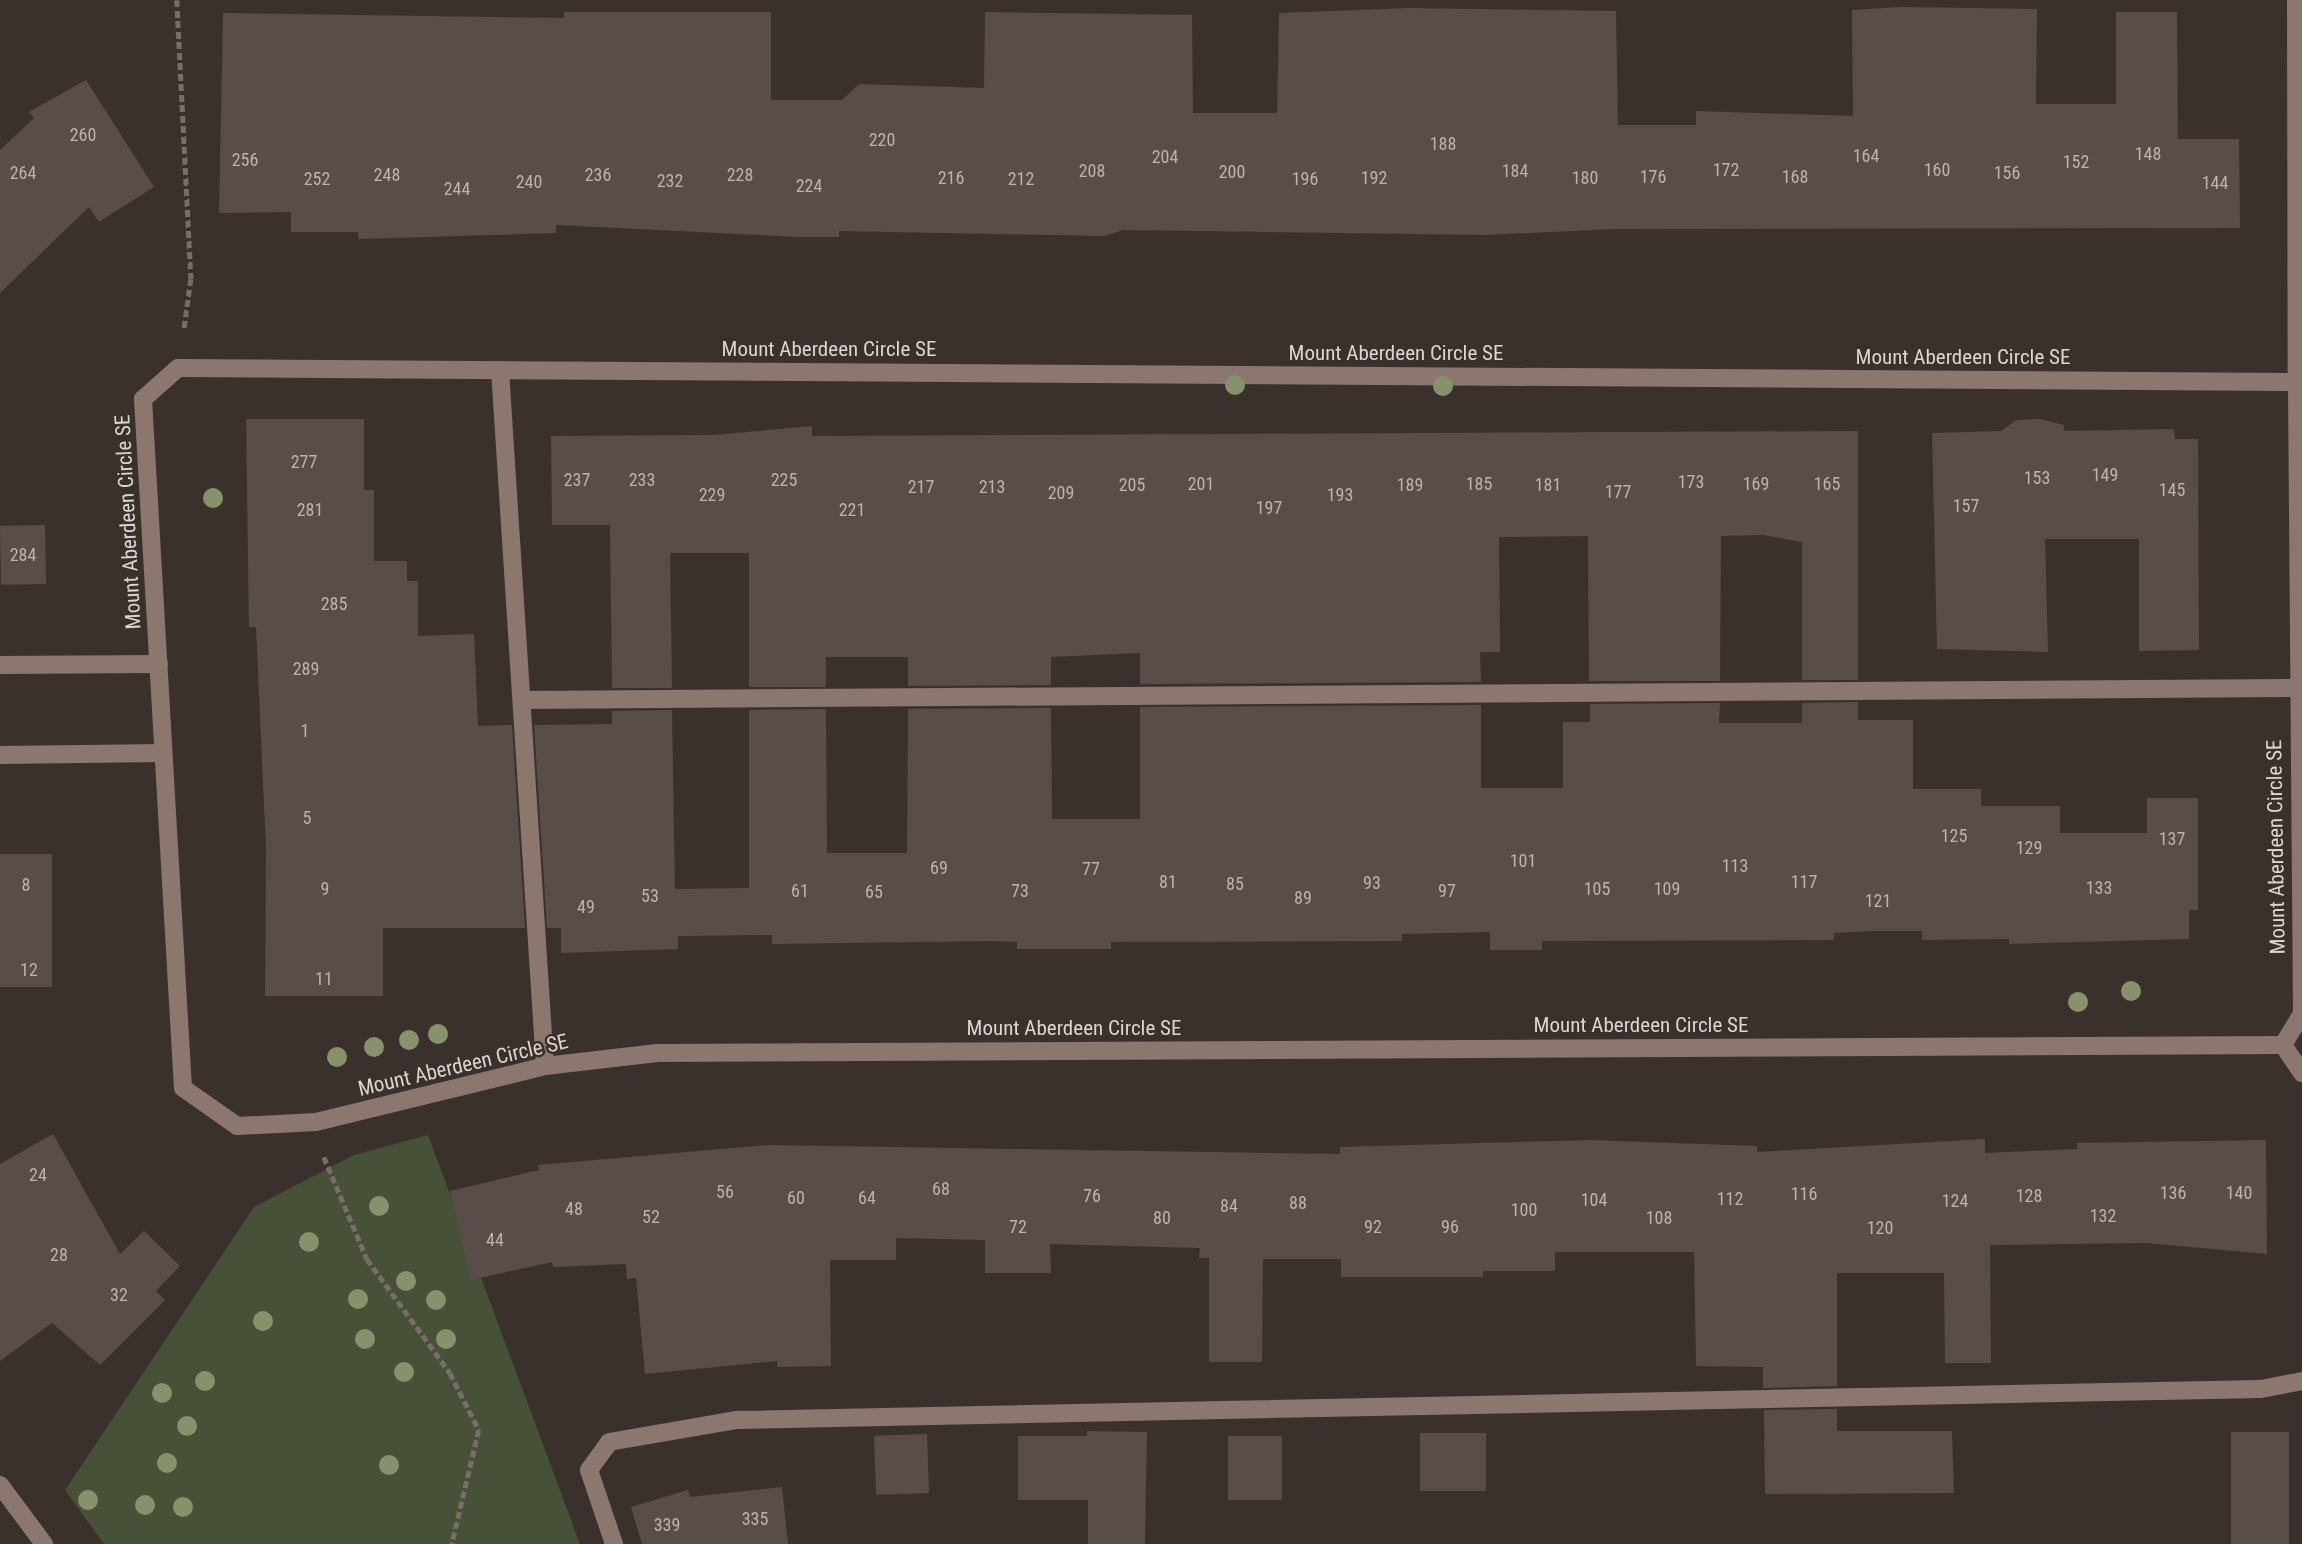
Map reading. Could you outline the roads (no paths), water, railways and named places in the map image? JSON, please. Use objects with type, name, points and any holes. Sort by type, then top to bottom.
[{"type":"street","points":[[2296,0],[2297,382]]},
{"type":"street","name":"Mount Aberdeen Circle SE","points":[[178,368],[2297,382],[2297,688],[2302,1012],[2283,1045],[671,1053],[545,1066],[316,1122],[237,1126],[183,1088],[143,398],[178,368]]},
{"type":"street","points":[[500,370],[545,1066]]},
{"type":"street","points":[[0,665],[159,664]]},
{"type":"street","points":[[522,700],[2297,688]]},
{"type":"street","points":[[0,755],[163,752]]},
{"type":"street","points":[[2283,1045],[2302,1073]]},
{"type":"street","points":[[614,1544],[589,1470],[609,1442],[737,1420],[2261,1389],[2302,1381]]},
{"type":"street","points":[[0,1485],[44,1544]]}]
